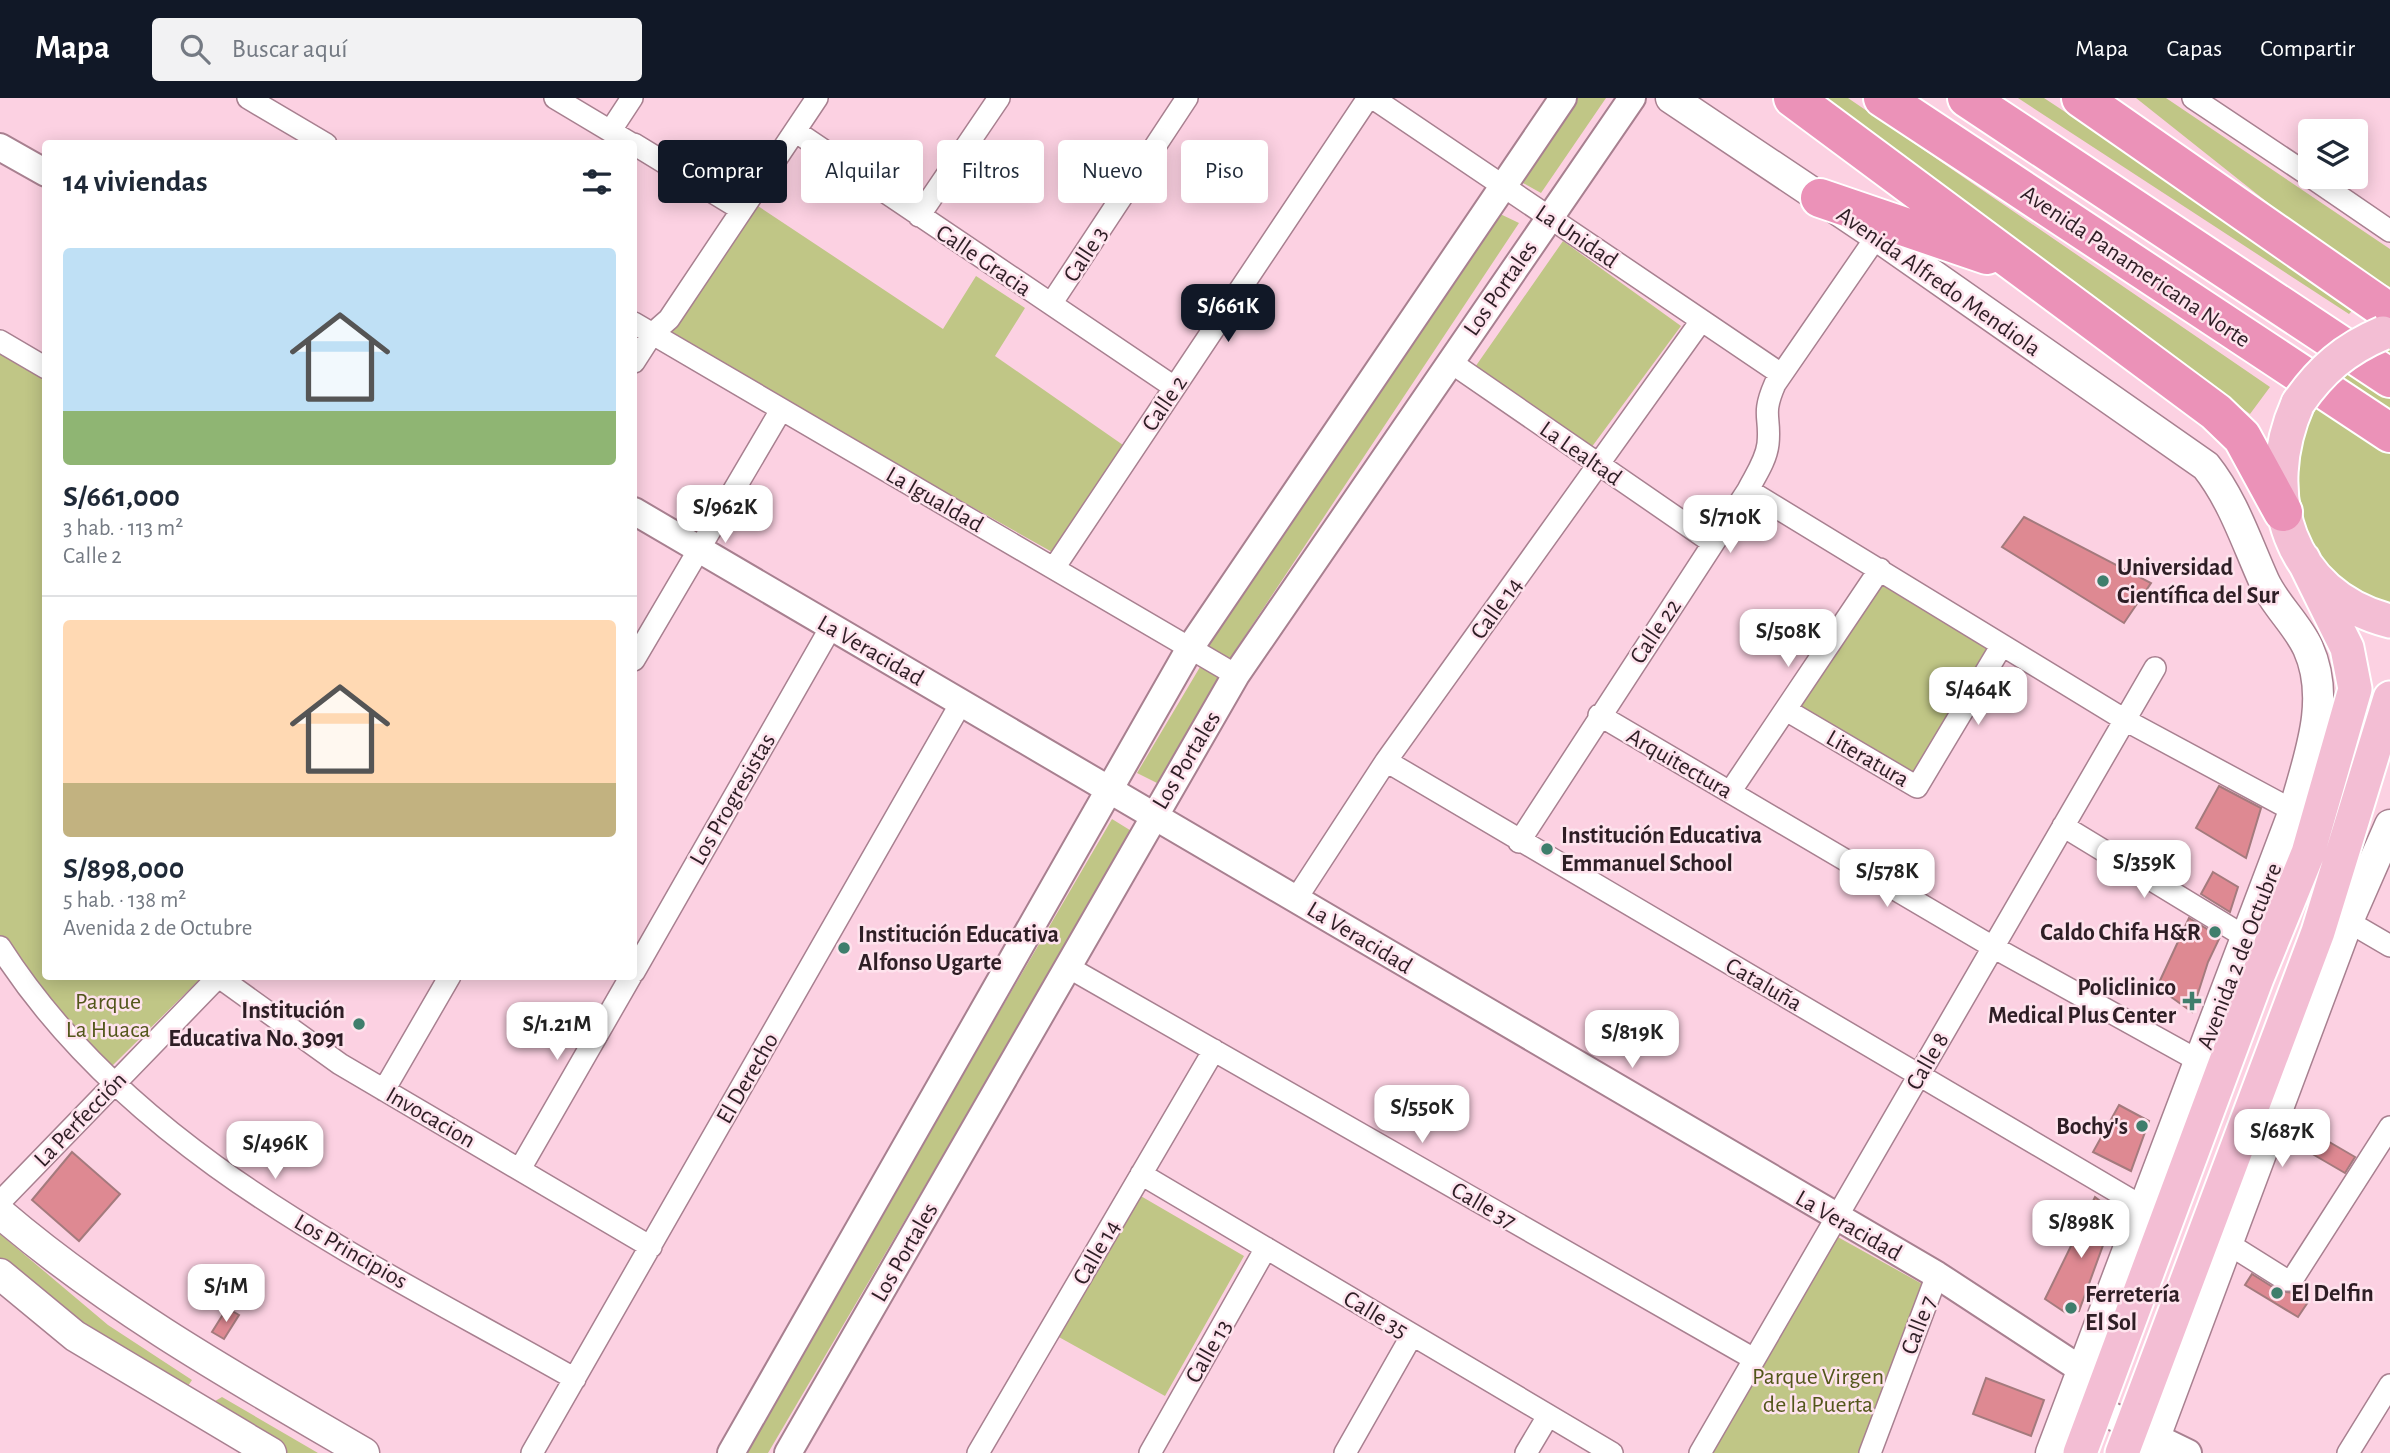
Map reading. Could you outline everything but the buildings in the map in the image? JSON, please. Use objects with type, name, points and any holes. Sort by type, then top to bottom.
[{"type":"highway","points":[[1793,98],[2025,267],[2216,412],[2242,437],[2283,512]]},
{"type":"highway","name":"Avenida Panamericana Norte","points":[[1883,98],[2390,433]]},
{"type":"highway","name":"Avenida Panamericana Norte","points":[[1967,98],[2390,377]]},
{"type":"highway","points":[[2081,98],[2197,180],[2388,326]]},
{"type":"highway","points":[[2120,98],[2197,180]]},
{"type":"highway","points":[[1820,198],[2025,267]]},
{"type":"main road","name":"Avenida Alfredo Mendiola","points":[[1671,98],[1877,236],[2206,466]]},
{"type":"main road","name":"Avenida 2 de Octubre","points":[[2080,1415],[2143,1206],[2247,938],[2297,828],[2355,689],[2347,648],[2283,512],[2278,485],[2280,456],[2286,429],[2298,403],[2314,380],[2334,360],[2388,326]]},
{"type":"main road","name":"Avenida 2 de Octubre","points":[[2051,1453],[2080,1415],[2257,978],[2297,828],[2318,724],[2317,676],[2308,649],[2266,585],[2222,486],[2206,466]]},
{"type":"main road","points":[[2303,559],[2339,597],[2362,611],[2390,621]]},
{"type":"main road","points":[[2134,1445],[2227,1243],[2337,915],[2390,698]]},
{"type":"main road","points":[[2134,1445],[2337,915],[2363,885],[2390,825]]},
{"type":"main road","points":[[0,1213],[57,1262],[125,1310],[216,1367],[364,1453]]},
{"type":"main road","points":[[0,1275],[75,1336],[271,1453]]},
{"type":"main road","points":[[192,1406],[216,1367]]},
{"type":"street","points":[[248,98],[319,140]]},
{"type":"street","points":[[555,98],[627,140]]},
{"type":"street","points":[[611,130],[632,98]]},
{"type":"street","points":[[637,351],[643,328],[669,319],[817,98]]},
{"type":"street","points":[[919,216],[999,98]]},
{"type":"street","name":"Calle 3","points":[[1051,304],[1187,98]]},
{"type":"street","name":"La Unidad","points":[[1371,98],[1505,185],[1548,217],[1781,374]]},
{"type":"street","name":"Calle 2","points":[[1054,568],[1371,98]]},
{"type":"street","name":"Los Portales","points":[[731,1453],[1190,648],[1563,98]]},
{"type":"street","name":"Los Portales","points":[[788,1453],[1236,675],[1632,98]]},
{"type":"street","points":[[2193,98],[2298,169]]},
{"type":"street","name":"Calle Gracia","points":[[795,131],[1174,387]]},
{"type":"street","points":[[637,146],[742,210]]},
{"type":"street","points":[[0,147],[42,171]]},
{"type":"street","points":[[2328,189],[2390,230]]},
{"type":"street","name":"Calle 22","points":[[1519,842],[1599,715],[1748,491],[1762,464],[1768,444],[1765,406],[1781,374],[1877,236]]},
{"type":"street","name":"Calle 14","points":[[1296,899],[1386,761],[1701,321]]},
{"type":"street","name":"La Igualdad","points":[[643,328],[1236,675]]},
{"type":"street","points":[[0,341],[42,366]]},
{"type":"street","name":"La Lealtad","points":[[1449,361],[1713,543]]},
{"type":"street","points":[[637,655],[782,410]]},
{"type":"street","points":[[1748,491],[1880,569],[2297,828]]},
{"type":"street","name":"La Veracidad","points":[[637,514],[1154,814],[1836,1218],[1937,1275],[2080,1415],[2134,1445],[2188,1453]]},
{"type":"street","points":[[1730,792],[1880,569]]},
{"type":"street","name":"Los Progresistas","points":[[637,967],[831,627]]},
{"type":"street","name":"Literatura","points":[[1786,710],[1917,787],[2002,645]]},
{"type":"street","name":"Calle 8","points":[[1700,1453],[2155,668]]},
{"type":"street","name":"El Derecho","points":[[532,1453],[961,703]]},
{"type":"street","name":"Arquitectura","points":[[1599,715],[1993,947],[2199,1061]]},
{"type":"street","name":"Cataluña","points":[[1386,761],[1519,842],[2143,1206]]},
{"type":"street","points":[[2063,827],[2247,938]]},
{"type":"street","points":[[2337,915],[2390,946]]},
{"type":"street","name":"Los Principios","points":[[0,947],[35,998],[112,1084],[202,1158],[254,1193],[575,1379]]},
{"type":"street","name":"Calle 37","points":[[1068,967],[1754,1359]]},
{"type":"street","name":"La Perfección","points":[[0,1202],[216,980]]},
{"type":"street","name":"Invocacion","points":[[223,980],[340,1064],[650,1247]]},
{"type":"street","points":[[384,1090],[448,980]]},
{"type":"street","points":[[520,1169],[629,980]]},
{"type":"street","name":"Calle 14","points":[[978,1453],[1214,1050]]},
{"type":"street","points":[[2227,1243],[2286,1280],[2292,1280],[2390,1127]]},
{"type":"street","name":"Calle 35","points":[[1141,1174],[1612,1453]]},
{"type":"street","name":"Calle 13","points":[[1150,1453],[1266,1248]]},
{"type":"street","name":"Calle 7","points":[[1870,1453],[1937,1275]]},
{"type":"street","points":[[1345,1453],[1412,1335]]},
{"type":"street","points":[[2348,1453],[2381,1416],[2390,1385]]},
{"type":"street","points":[[1526,1453],[1548,1416]]},
{"type":"green space","points":[[1575,98],[1606,98],[1541,193],[1523,183],[1522,176]]},
{"type":"green space","points":[[1821,98],[1848,98],[2270,387],[2250,414]]},
{"type":"green space","points":[[2018,98],[2044,98],[2357,305],[2349,314]]},
{"type":"green space","points":[[2136,98],[2166,98],[2390,249],[2390,287],[2360,271],[2297,226]]},
{"type":"green space","points":[[758,206],[943,329],[976,276],[1025,308],[995,356],[1123,445],[1052,552],[669,336]]},
{"type":"green space","points":[[1496,212],[1519,223],[1231,657],[1224,660],[1207,652],[1207,644]]},
{"type":"green space","points":[[1563,241],[1681,326],[1591,448],[1473,370]]},
{"type":"green space","points":[[2390,348],[2390,606],[2346,583],[2323,562],[2308,538],[2298,513],[2295,486],[2296,459],[2303,433],[2315,408],[2331,386],[2351,367]]},
{"type":"green space","name":"Parque La Huaca","points":[[0,351],[42,375],[42,980],[199,980],[112,1066],[100,1063],[0,938]]},
{"type":"green space","points":[[1881,577],[1995,647],[1914,780],[1792,709]]},
{"type":"green space","points":[[1200,667],[1224,678],[1159,784],[1137,773]]},
{"type":"green space","points":[[1112,819],[1133,832],[768,1453],[742,1453]]},
{"type":"green space","points":[[1139,1195],[1244,1256],[1165,1396],[1057,1336]]},
{"type":"green space","points":[[0,1234],[108,1325],[192,1380],[180,1398],[0,1267]]},
{"type":"green space","name":"Parque Virgen de la Puerta","points":[[1836,1236],[1924,1285],[1862,1453],[1709,1453]]},
{"type":"green space","points":[[222,1397],[318,1453],[278,1453],[210,1404]]},
{"type":"place","name":"Universidad Científica del Sur","points":[[2103,581]]},
{"type":"place","name":"Institución Educativa Emmanuel School","points":[[1547,849]]},
{"type":"place","name":"Caldo Chifa H&R","points":[[2215,932]]},
{"type":"place","name":"Institución Educativa Alfonso Ugarte","points":[[844,948]]},
{"type":"place","name":"Policlinico Medical Plus Center","points":[[2192,1001]]},
{"type":"place","name":"Institución Educativa No. 3091","points":[[359,1024]]},
{"type":"place","name":"Bochy's","points":[[2142,1126]]},
{"type":"place","name":"El Delfin","points":[[2277,1293]]},
{"type":"place","name":"Ferretería El Sol","points":[[2071,1308]]}]
